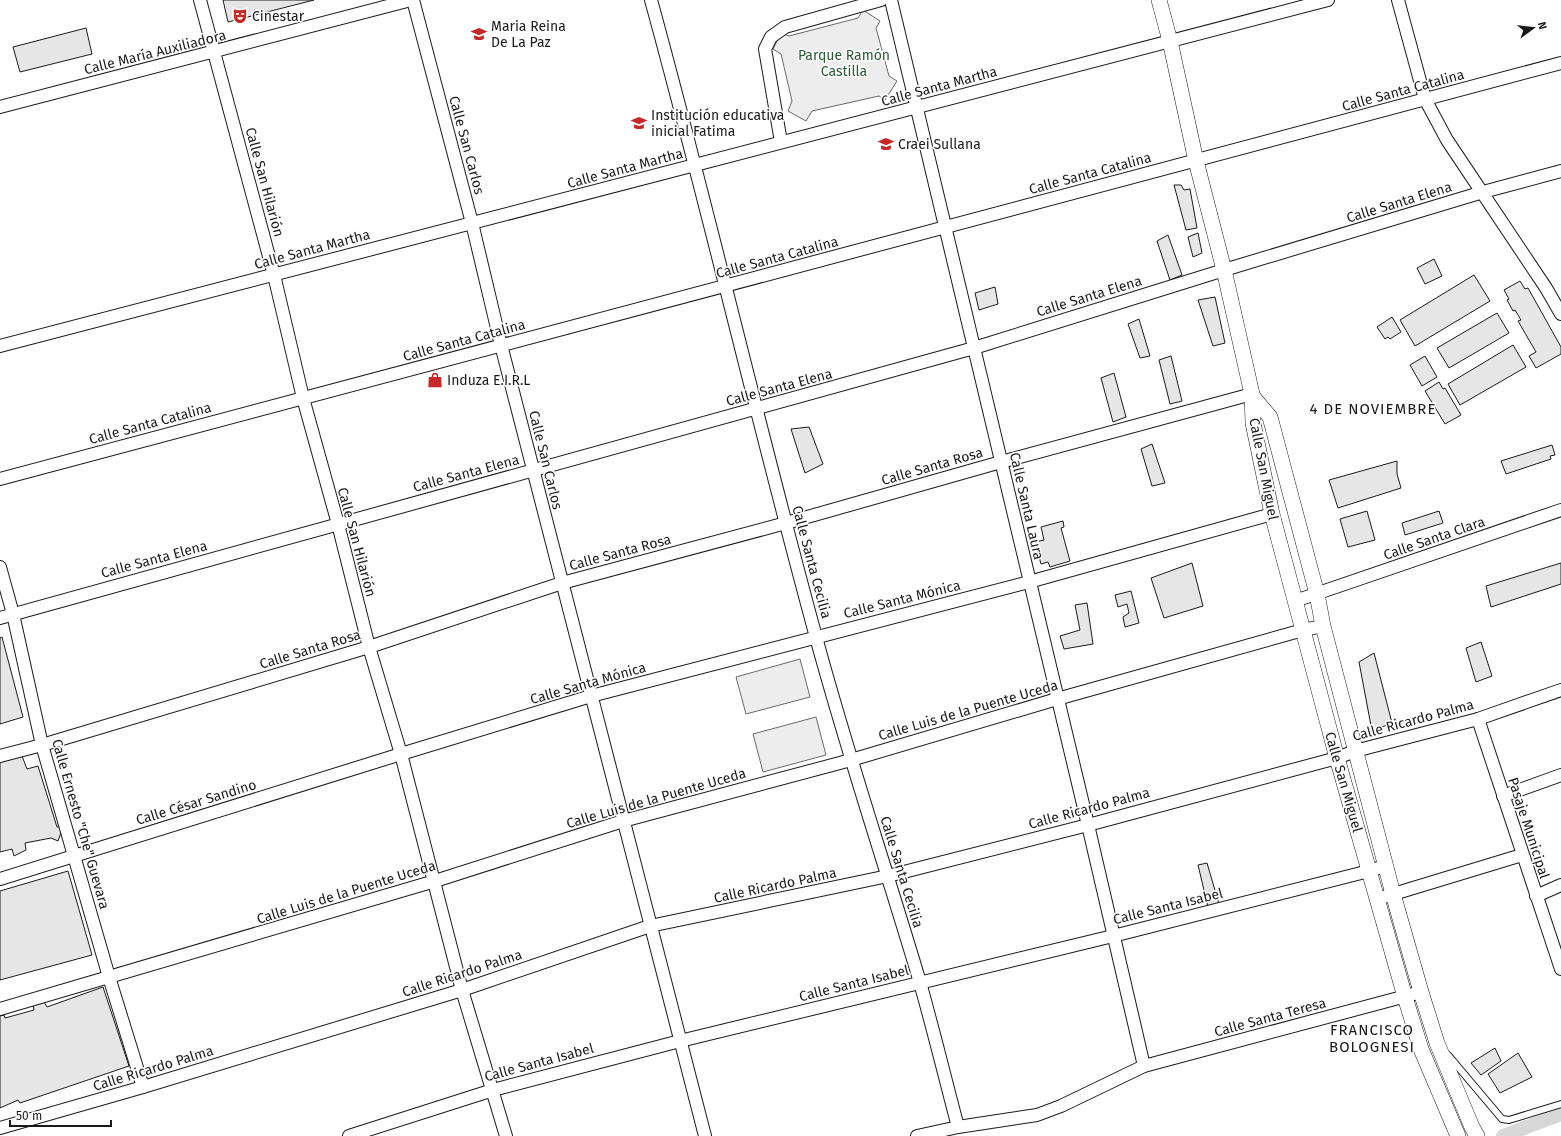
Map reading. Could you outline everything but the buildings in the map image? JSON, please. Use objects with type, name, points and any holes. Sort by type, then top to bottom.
[{"type":"street","name":"Calle San Hilarión","points":[[200,0],[274,275],[303,398],[338,524],[369,647],[401,754],[462,990],[506,1136]]},
{"type":"street","name":"Calle María Auxiliadora","points":[[0,107],[412,0]]},
{"type":"street","name":"Calle San Carlos","points":[[412,0],[472,223],[501,346],[705,1136]]},
{"type":"street","name":"Calle Santa Cecilia","points":[[651,0],[695,165],[816,637],[851,760],[920,982],[958,1127]]},
{"type":"street","points":[[781,142],[765,49],[772,37],[785,27],[881,0]]},
{"type":"street","name":"Calle Santa Laura","points":[[891,0],[1144,1066]]},
{"type":"street","points":[[1159,0],[1170,41],[1196,161],[1224,270],[1253,396]]},
{"type":"street","name":"Calle Santa Martha","points":[[0,346],[1328,0]]},
{"type":"street","points":[[1398,0],[1425,99],[1447,140],[1546,288],[1561,314]]},
{"type":"street","name":"Calle Santa Catalina","points":[[0,479],[1561,63]]},
{"type":"street","name":"Calle Santa Elena","points":[[0,618],[974,348],[1224,270],[1561,170]]},
{"type":"street","name":"Calle Santa Rosa","points":[[0,756],[42,745],[369,647],[562,583],[786,524],[1001,462],[1253,396]]},
{"type":"street","name":"Calle San Miguel","points":[[1253,396],[1253,423],[1272,514],[1337,758],[1421,1049],[1457,1135]]},
{"type":"street","name":"Calle San Miguel","points":[[1253,396],[1270,417],[1317,594],[1323,626],[1392,894],[1420,992],[1437,1043],[1474,1131]]},
{"type":"street","name":"Calle Santa Clara","points":[[1295,601],[1561,510]]},
{"type":"street","name":"Calle Santa Mónica","points":[[401,754],[591,696],[1029,582],[1272,514]]},
{"type":"street","name":"Calle Ernesto \"Che\" Guevara","points":[[0,567],[13,614],[42,745],[109,977],[143,1087]]},
{"type":"street","name":"Calle Luis de la Puente Uceda","points":[[0,1009],[435,881],[623,821],[851,760],[1057,699],[1303,630],[1323,626]]},
{"type":"street","name":"Calle Ricardo Palma","points":[[0,1128],[143,1087],[462,990],[650,926],[888,876],[1088,825],[1337,758],[1355,751],[1478,719],[1561,690]]},
{"type":"street","name":"Pasaje Municipal","points":[[1478,719],[1522,855],[1561,968]]},
{"type":"street","name":"Calle César Sandino","points":[[0,880],[401,754]]},
{"type":"street","points":[[1503,796],[1561,775]]},
{"type":"street","points":[[1377,899],[1522,855]]},
{"type":"street","name":"Calle Santa Isabel","points":[[349,1136],[493,1090],[680,1041],[1113,936],[1385,866]]},
{"type":"street","points":[[1536,896],[1561,886]]},
{"type":"street","name":"Calle Santa Teresa","points":[[917,1136],[958,1127],[1037,1115],[1061,1106],[1144,1066],[1420,992]]},
{"type":"lane","points":[[1437,1043],[1502,1118],[1509,1120],[1561,1104]]},
{"type":"shaded area","name":"Parque Ramón Castilla","points":[[863,10],[880,21],[876,28],[889,76],[897,81],[885,100],[879,96],[812,111],[806,121],[788,111],[792,101],[781,54],[773,49],[781,33],[789,36],[858,18]]},
{"type":"shaded area","points":[[800,659],[810,697],[746,714],[736,677]]},
{"type":"shaded area","points":[[816,717],[826,755],[763,772],[753,734]]},
{"type":"waterway","points":[[1503,1136],[1561,1114]]},
{"type":"place","name":"Cinestar","points":[[240,16]]},
{"type":"place","name":"Maria Reina De La Paz","points":[[479,34]]},
{"type":"place","name":"Institución educativa inicial Fatima","points":[[639,123]]},
{"type":"place","name":"Craei Sullana","points":[[886,144]]},
{"type":"place","name":"Induza E.I.R.L","points":[[435,380]]},
{"type":"district","name":"4 DE NOVIEMBRE","points":[[1373,409]]},
{"type":"district","name":"FRANCISCO BOLOGNESI","points":[[1372,1038]]}]
